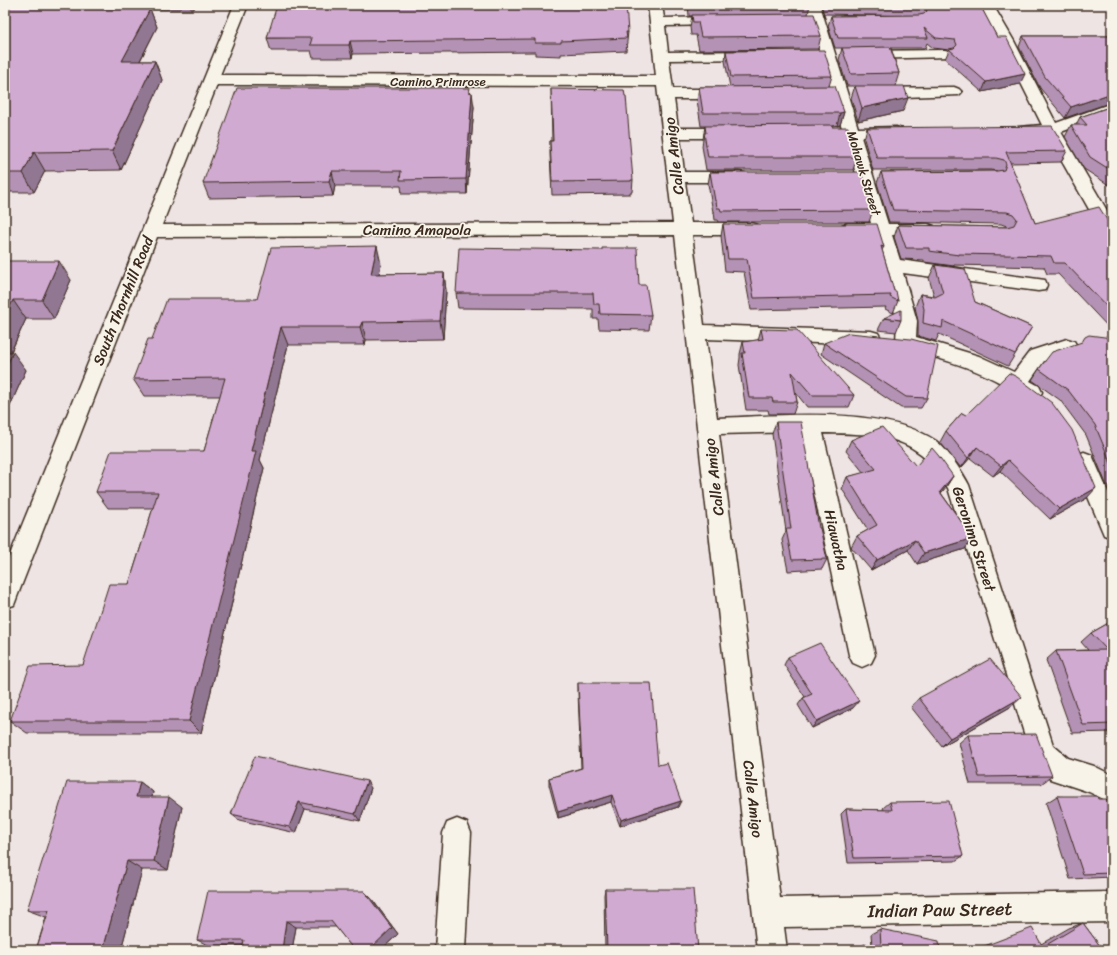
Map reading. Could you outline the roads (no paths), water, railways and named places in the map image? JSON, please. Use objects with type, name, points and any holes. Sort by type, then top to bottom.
[{"type":"street","name":"South Thornhill Road","points":[[5,597],[241,5]]},
{"type":"street","points":[[986,5],[1015,41],[1052,130],[1112,234]]},
{"type":"street","points":[[656,13],[737,21]]},
{"type":"street","name":"Calle Amigo","points":[[656,13],[772,950]]},
{"type":"street","name":"Mohawk Street","points":[[816,17],[834,55],[845,93],[851,132],[892,265],[907,321],[906,342]]},
{"type":"street","points":[[834,55],[945,54]]},
{"type":"street","points":[[662,56],[765,55]]},
{"type":"street","name":"Camino Primrose","points":[[211,80],[666,88],[745,94]]},
{"type":"street","points":[[845,93],[954,92]]},
{"type":"street","points":[[1005,130],[1052,130],[1112,108]]},
{"type":"street","points":[[804,133],[913,132]]},
{"type":"street","points":[[671,133],[749,133]]},
{"type":"street","points":[[677,178],[755,177]]},
{"type":"street","name":"Camino Amapola","points":[[151,230],[770,229]]},
{"type":"street","points":[[834,229],[945,230]]},
{"type":"street","points":[[892,265],[1038,284]]},
{"type":"street","points":[[696,332],[857,336],[906,342],[949,353],[984,366],[1018,382],[1046,403]]},
{"type":"street","points":[[1018,382],[1036,356],[1067,346]]},
{"type":"street","name":"Geronimo Street","points":[[708,426],[810,424],[869,426],[903,434],[929,448],[947,469],[958,485],[1042,753],[1060,769],[1094,780],[1112,789]]},
{"type":"street","name":"Hiawatha","points":[[810,424],[862,655]]},
{"type":"street","points":[[1076,443],[1112,528]]},
{"type":"street","points":[[450,950],[457,833]]},
{"type":"street","name":"Indian Paw Street","points":[[767,913],[1112,906]]}]
